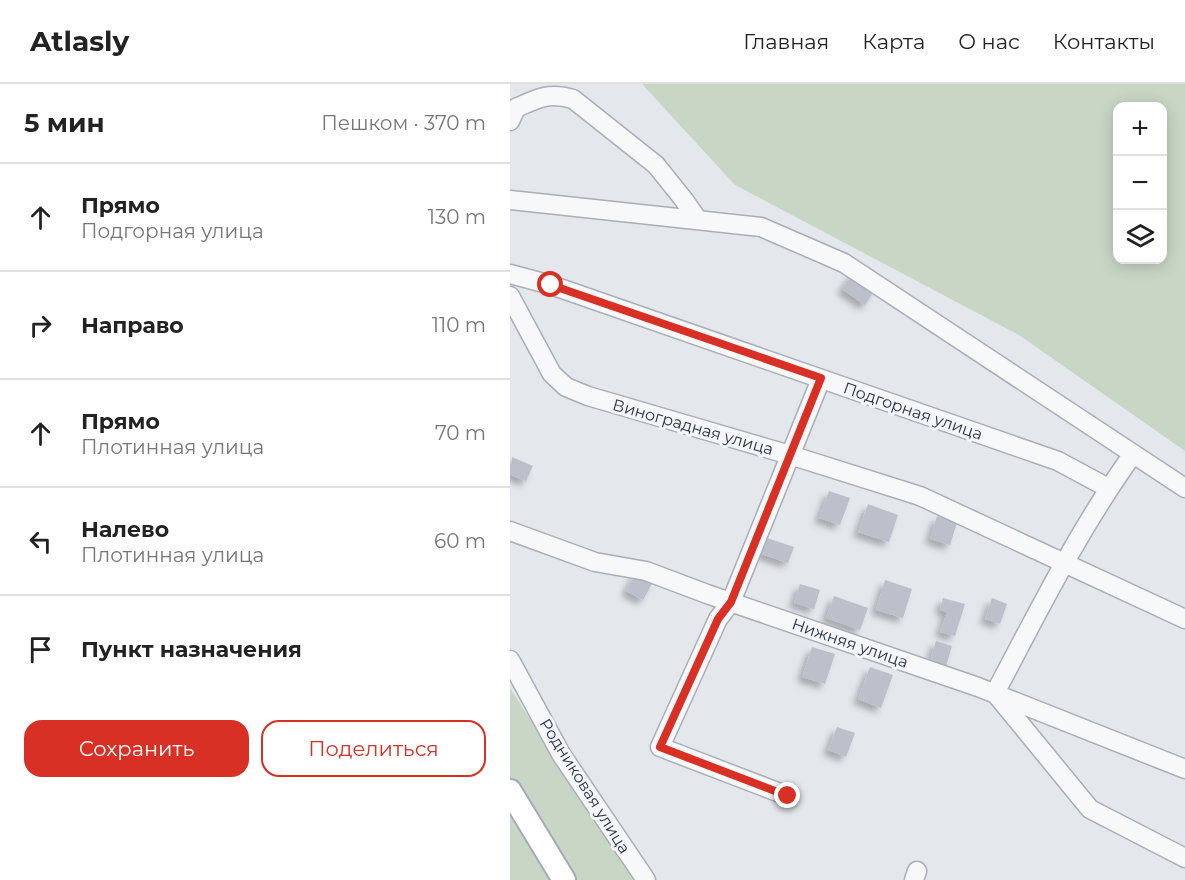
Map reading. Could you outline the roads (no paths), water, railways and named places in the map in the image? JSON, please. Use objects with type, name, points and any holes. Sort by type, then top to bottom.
[{"type":"main road","points":[[510,791],[564,880]]},
{"type":"street","points":[[510,121],[516,108],[537,99],[556,94],[573,99],[656,165],[698,220]]},
{"type":"street","points":[[510,200],[761,227],[844,263],[1185,488]]},
{"type":"street","name":"Подгорная улица","points":[[510,274],[551,285],[1058,461],[1108,488]]},
{"type":"street","name":"Виноградная улица","points":[[510,296],[552,374],[566,387],[588,396],[920,496],[1185,620]]},
{"type":"street","points":[[788,796],[660,747],[718,619],[731,602],[821,378]]},
{"type":"street","points":[[1133,454],[1108,488],[1064,563],[994,693],[1089,809],[1185,858]]},
{"type":"street","name":"Нижняя улица","points":[[510,531],[594,562],[646,571],[994,693],[1185,768]]},
{"type":"street","name":"Родниковая улица","points":[[510,660],[561,754],[646,880]]}]
